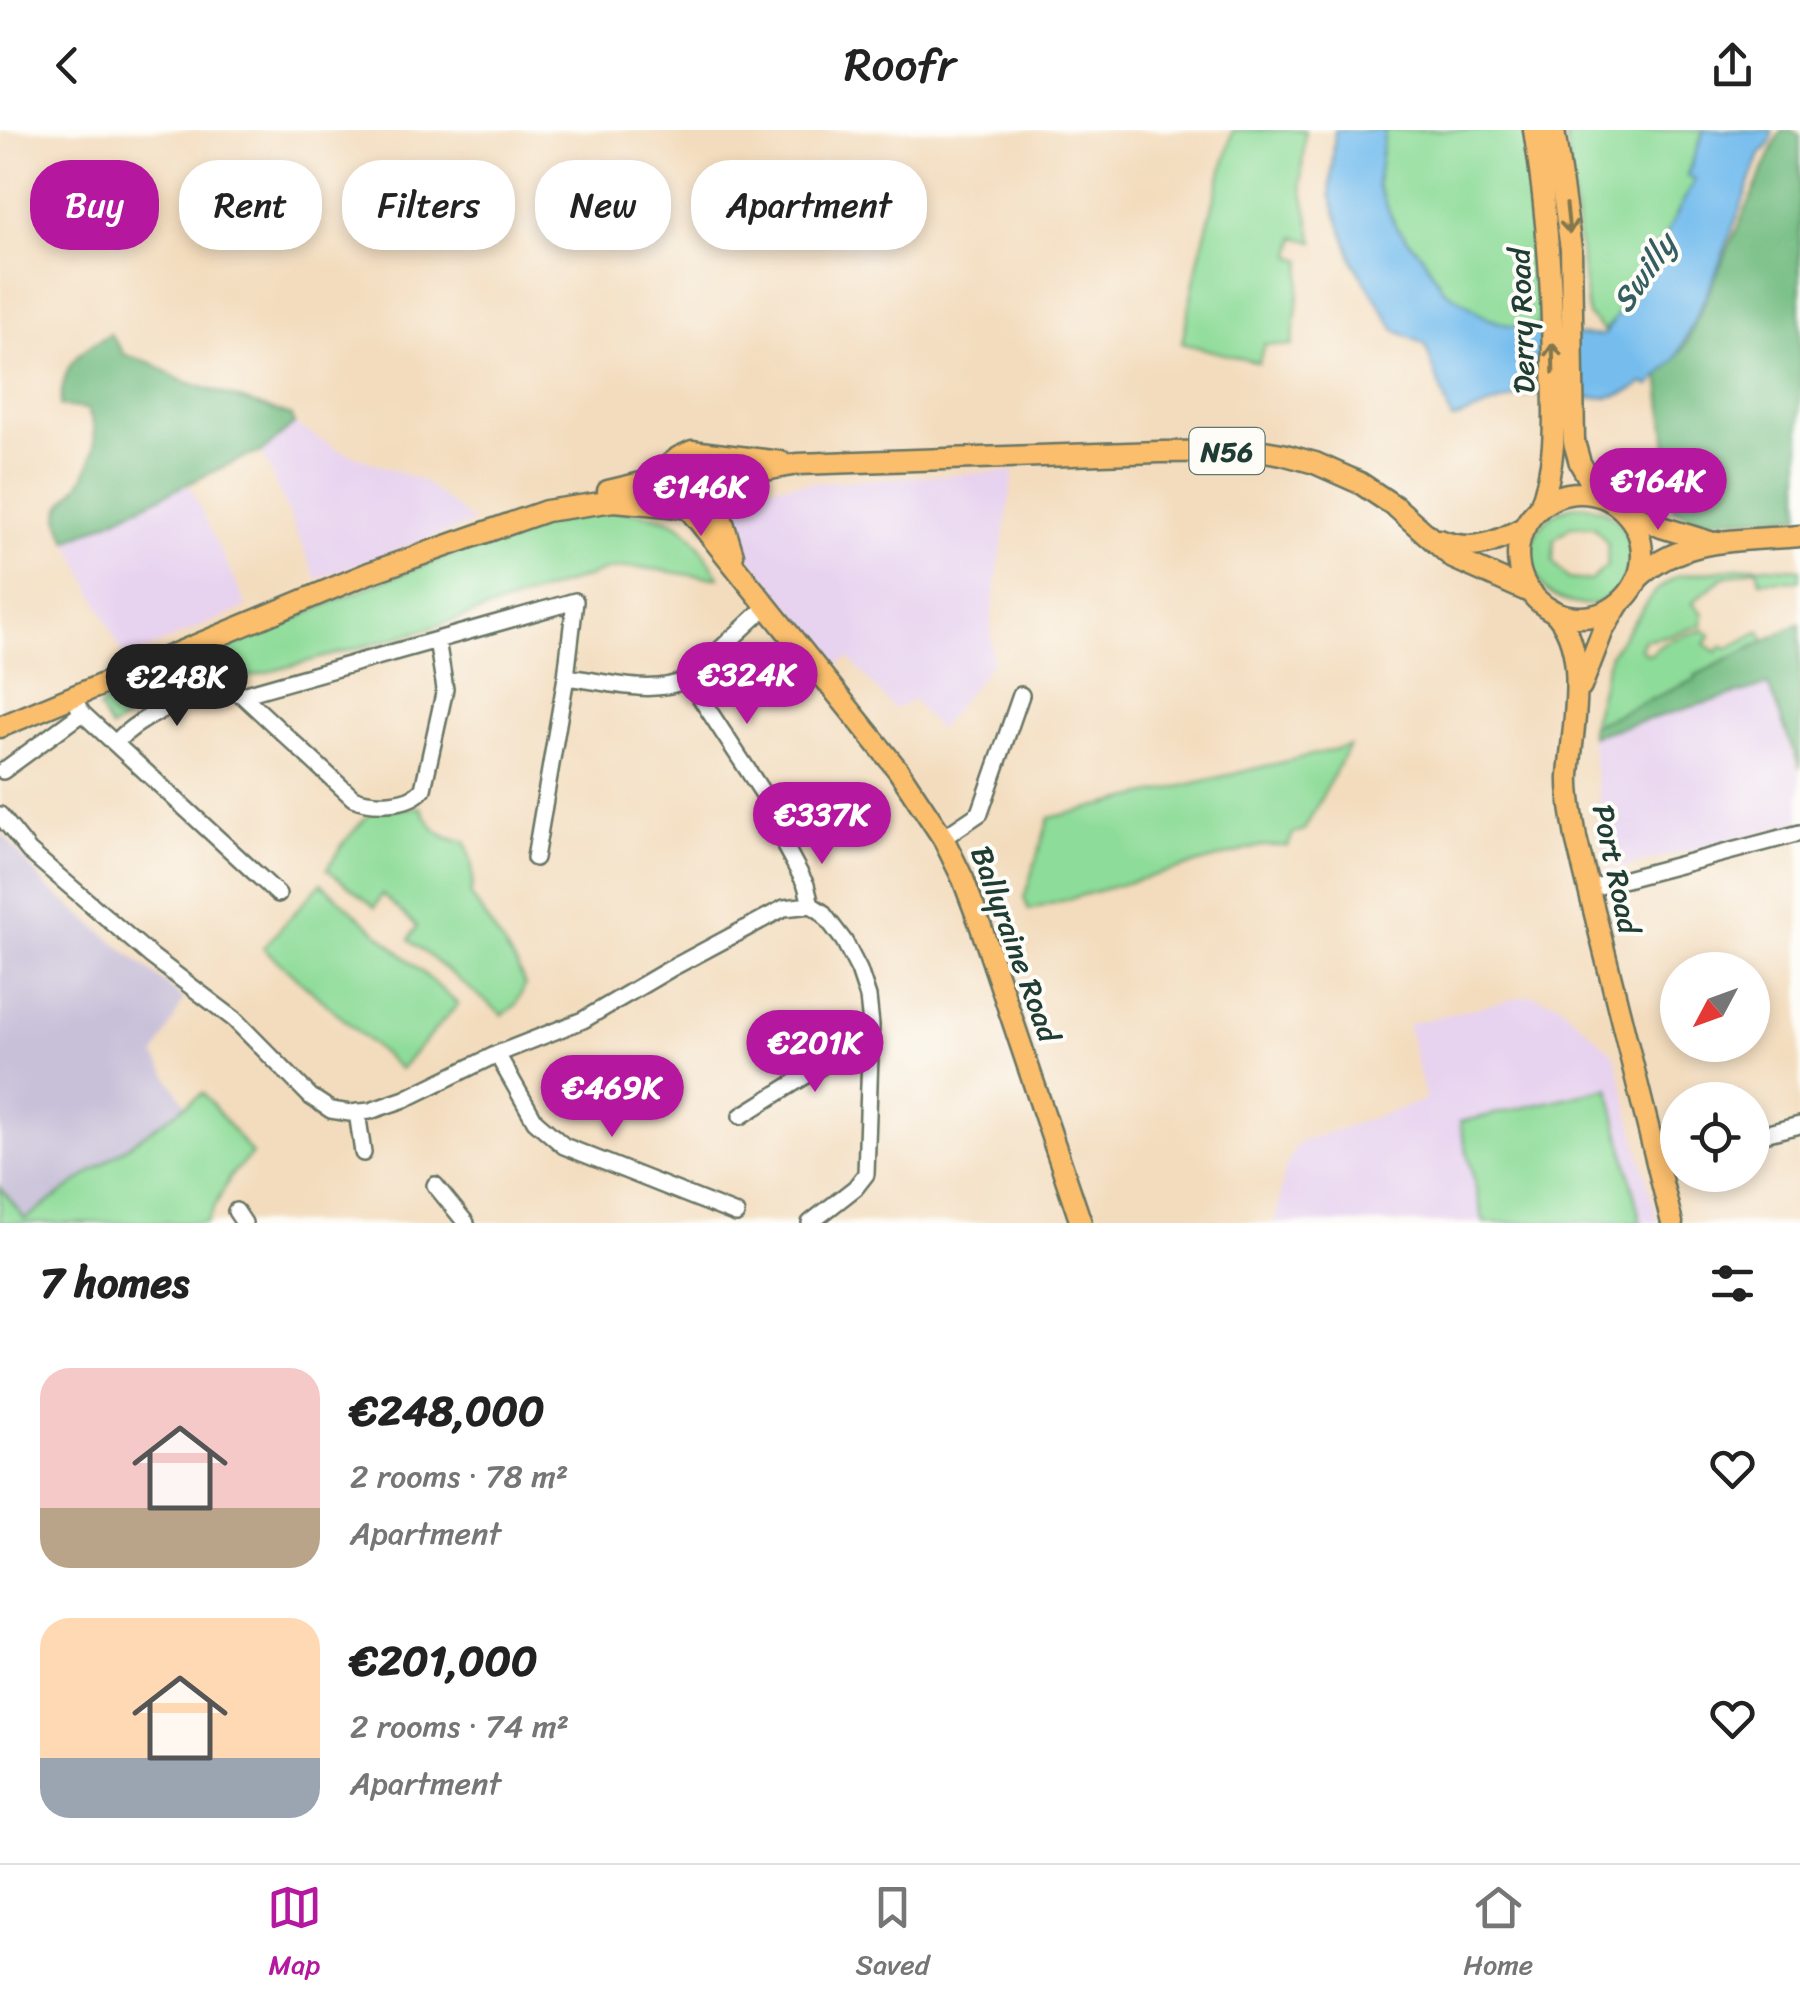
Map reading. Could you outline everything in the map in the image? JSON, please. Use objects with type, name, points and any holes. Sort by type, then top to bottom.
[{"type":"main road","name":"Derry Road","points":[[1534,130],[1562,309]]},
{"type":"main road","name":"Derry Road","points":[[1554,130],[1569,224],[1562,309],[1564,408],[1576,456],[1599,496]]},
{"type":"main road","name":"Derry Road","points":[[1539,509],[1564,408]]},
{"type":"main road","name":"N56","points":[[0,726],[77,705],[368,572],[570,506],[594,494],[640,485],[686,453],[708,452],[797,464],[1264,451],[1315,463],[1360,483],[1396,507],[1461,563],[1532,593],[1552,610]]},
{"type":"main road","points":[[708,452],[725,470],[724,526],[737,568]]},
{"type":"main road","name":"N56","points":[[570,506],[633,501],[705,508],[748,475],[797,464]]},
{"type":"main road","points":[[671,466],[670,490],[686,507]]},
{"type":"main road","points":[[1532,593],[1519,559],[1525,527],[1539,509],[1568,494],[1599,496],[1660,527],[1710,542]]},
{"type":"main road","name":"Ballyraine Road","points":[[686,507],[898,770],[943,838],[964,879],[1081,1223]]},
{"type":"main road","points":[[1619,507],[1634,524],[1641,544],[1638,578]]},
{"type":"main road","points":[[1432,538],[1455,546],[1480,547],[1525,527]]},
{"type":"main road","points":[[1577,699],[1598,642],[1619,603],[1638,578],[1662,558],[1710,542],[1800,536]]},
{"type":"main road","points":[[1552,610],[1582,616],[1619,603]]},
{"type":"main road","points":[[1552,610],[1571,644],[1577,699]]},
{"type":"main road","name":"Port Road","points":[[1577,699],[1569,795],[1588,889],[1672,1223]]},
{"type":"street","points":[[242,695],[576,602],[535,858]]},
{"type":"street","points":[[566,677],[660,688],[688,679],[766,606]]},
{"type":"street","points":[[114,744],[134,725],[224,688],[242,695],[353,798],[372,802],[408,800],[423,788],[445,689],[437,640]]},
{"type":"street","points":[[688,679],[768,800]]},
{"type":"street","points":[[943,838],[980,813],[1021,696]]},
{"type":"street","points":[[3,771],[77,705],[114,744],[278,894]]},
{"type":"street","points":[[0,815],[29,851],[151,956],[234,1018],[311,1097],[331,1110],[356,1112],[404,1098],[582,1020],[784,908],[811,905],[822,912],[844,941],[859,970],[871,1024],[866,1174],[855,1188],[810,1223]]},
{"type":"street","points":[[1588,889],[1800,833]]},
{"type":"street","points":[[786,848],[806,885],[811,905]]},
{"type":"street","points":[[742,1116],[868,1040]]},
{"type":"street","points":[[497,1054],[536,1121],[564,1146],[736,1214]]},
{"type":"street","points":[[356,1112],[363,1153]]},
{"type":"street","points":[[1770,1132],[1800,1125]]},
{"type":"street","points":[[1656,1164],[1660,1163]]},
{"type":"street","points":[[434,1185],[466,1223]]},
{"type":"shaded area","points":[[294,424],[337,449],[424,482],[474,522],[317,579],[262,452]]},
{"type":"shaded area","points":[[1014,471],[991,618],[992,662],[938,730],[913,700],[894,709],[849,658],[838,664],[737,542],[734,508],[751,491],[773,485]]},
{"type":"shaded area","points":[[189,485],[247,607],[125,659],[68,541]]},
{"type":"shaded area","points":[[1768,685],[1800,776],[1800,822],[1622,868],[1606,861],[1591,736]]},
{"type":"shaded area","points":[[0,831],[46,886],[184,999],[155,1056],[186,1105],[25,1219],[0,1187]]},
{"type":"shaded area","points":[[1531,995],[1557,1002],[1615,1055],[1658,1223],[1275,1223],[1285,1169],[1298,1143],[1426,1100],[1407,1024]]},
{"type":"green space","points":[[1233,130],[1305,130],[1301,184],[1314,242],[1296,237],[1292,256],[1303,260],[1292,346],[1264,344],[1259,363],[1182,343],[1199,257]]},
{"type":"green space","points":[[1385,130],[1525,130],[1539,228],[1538,327],[1510,326],[1486,318],[1443,289],[1423,257],[1395,225],[1377,185]]},
{"type":"green space","points":[[1565,130],[1704,130],[1687,175],[1696,178],[1643,278],[1604,331],[1588,315]]},
{"type":"green space","points":[[1781,130],[1800,135],[1800,516],[1702,520],[1674,510],[1659,373],[1684,348]]},
{"type":"green space","points":[[110,334],[125,355],[152,363],[180,380],[292,416],[294,424],[262,452],[68,541],[60,510],[85,476],[95,438],[87,409],[60,406],[62,391],[73,361]]},
{"type":"green space","points":[[1587,505],[1610,515],[1624,530],[1630,548],[1629,567],[1621,584],[1608,597],[1590,604],[1554,597],[1540,583],[1532,565],[1531,552],[1540,528],[1549,518],[1573,506]],"holes":[[[1571,526],[1594,527],[1608,544],[1607,566],[1590,581],[1568,579],[1553,562],[1554,540]]]},
{"type":"green space","points":[[613,509],[678,524],[697,542],[719,577],[637,568],[607,570],[421,631],[246,678],[209,679],[192,684],[158,699],[111,729],[99,708],[112,697],[384,580],[512,532]]},
{"type":"green space","points":[[1753,566],[1800,569],[1800,580],[1760,581],[1757,568],[1722,578],[1692,603],[1703,613],[1702,625],[1644,639],[1640,648],[1651,654],[1668,641],[1704,630],[1711,635],[1705,644],[1717,652],[1760,631],[1765,642],[1696,675],[1697,679],[1591,726],[1610,654],[1656,591],[1677,576]]},
{"type":"green space","points":[[1800,623],[1800,768],[1768,685],[1591,736],[1591,726],[1696,679],[1695,676]]},
{"type":"green space","points":[[1349,746],[1304,830],[1293,834],[1288,846],[1261,846],[1029,910],[1024,898],[1049,818]]},
{"type":"green space","points":[[420,807],[437,831],[465,841],[472,868],[470,894],[516,964],[525,985],[516,1005],[503,1015],[409,940],[417,926],[382,894],[375,907],[327,869],[345,841],[373,810]]},
{"type":"green space","points":[[321,883],[458,1004],[400,1069],[263,948]]},
{"type":"green space","points":[[1609,1088],[1641,1223],[1484,1223],[1460,1122]]},
{"type":"green space","points":[[203,1093],[252,1154],[232,1174],[206,1223],[0,1223],[0,1187],[25,1219]]},
{"type":"water","points":[[1335,130],[1385,130],[1377,185],[1395,225],[1423,257],[1443,289],[1487,318],[1510,326],[1538,327],[1540,337],[1604,335],[1652,261],[1695,179],[1687,176],[1704,130],[1772,130],[1716,273],[1676,359],[1650,386],[1643,383],[1631,391],[1605,397],[1526,395],[1452,420],[1425,345],[1395,330],[1354,263],[1330,195]]},
{"type":"water label","name":"Swilly","points":[[1644,273]]}]
